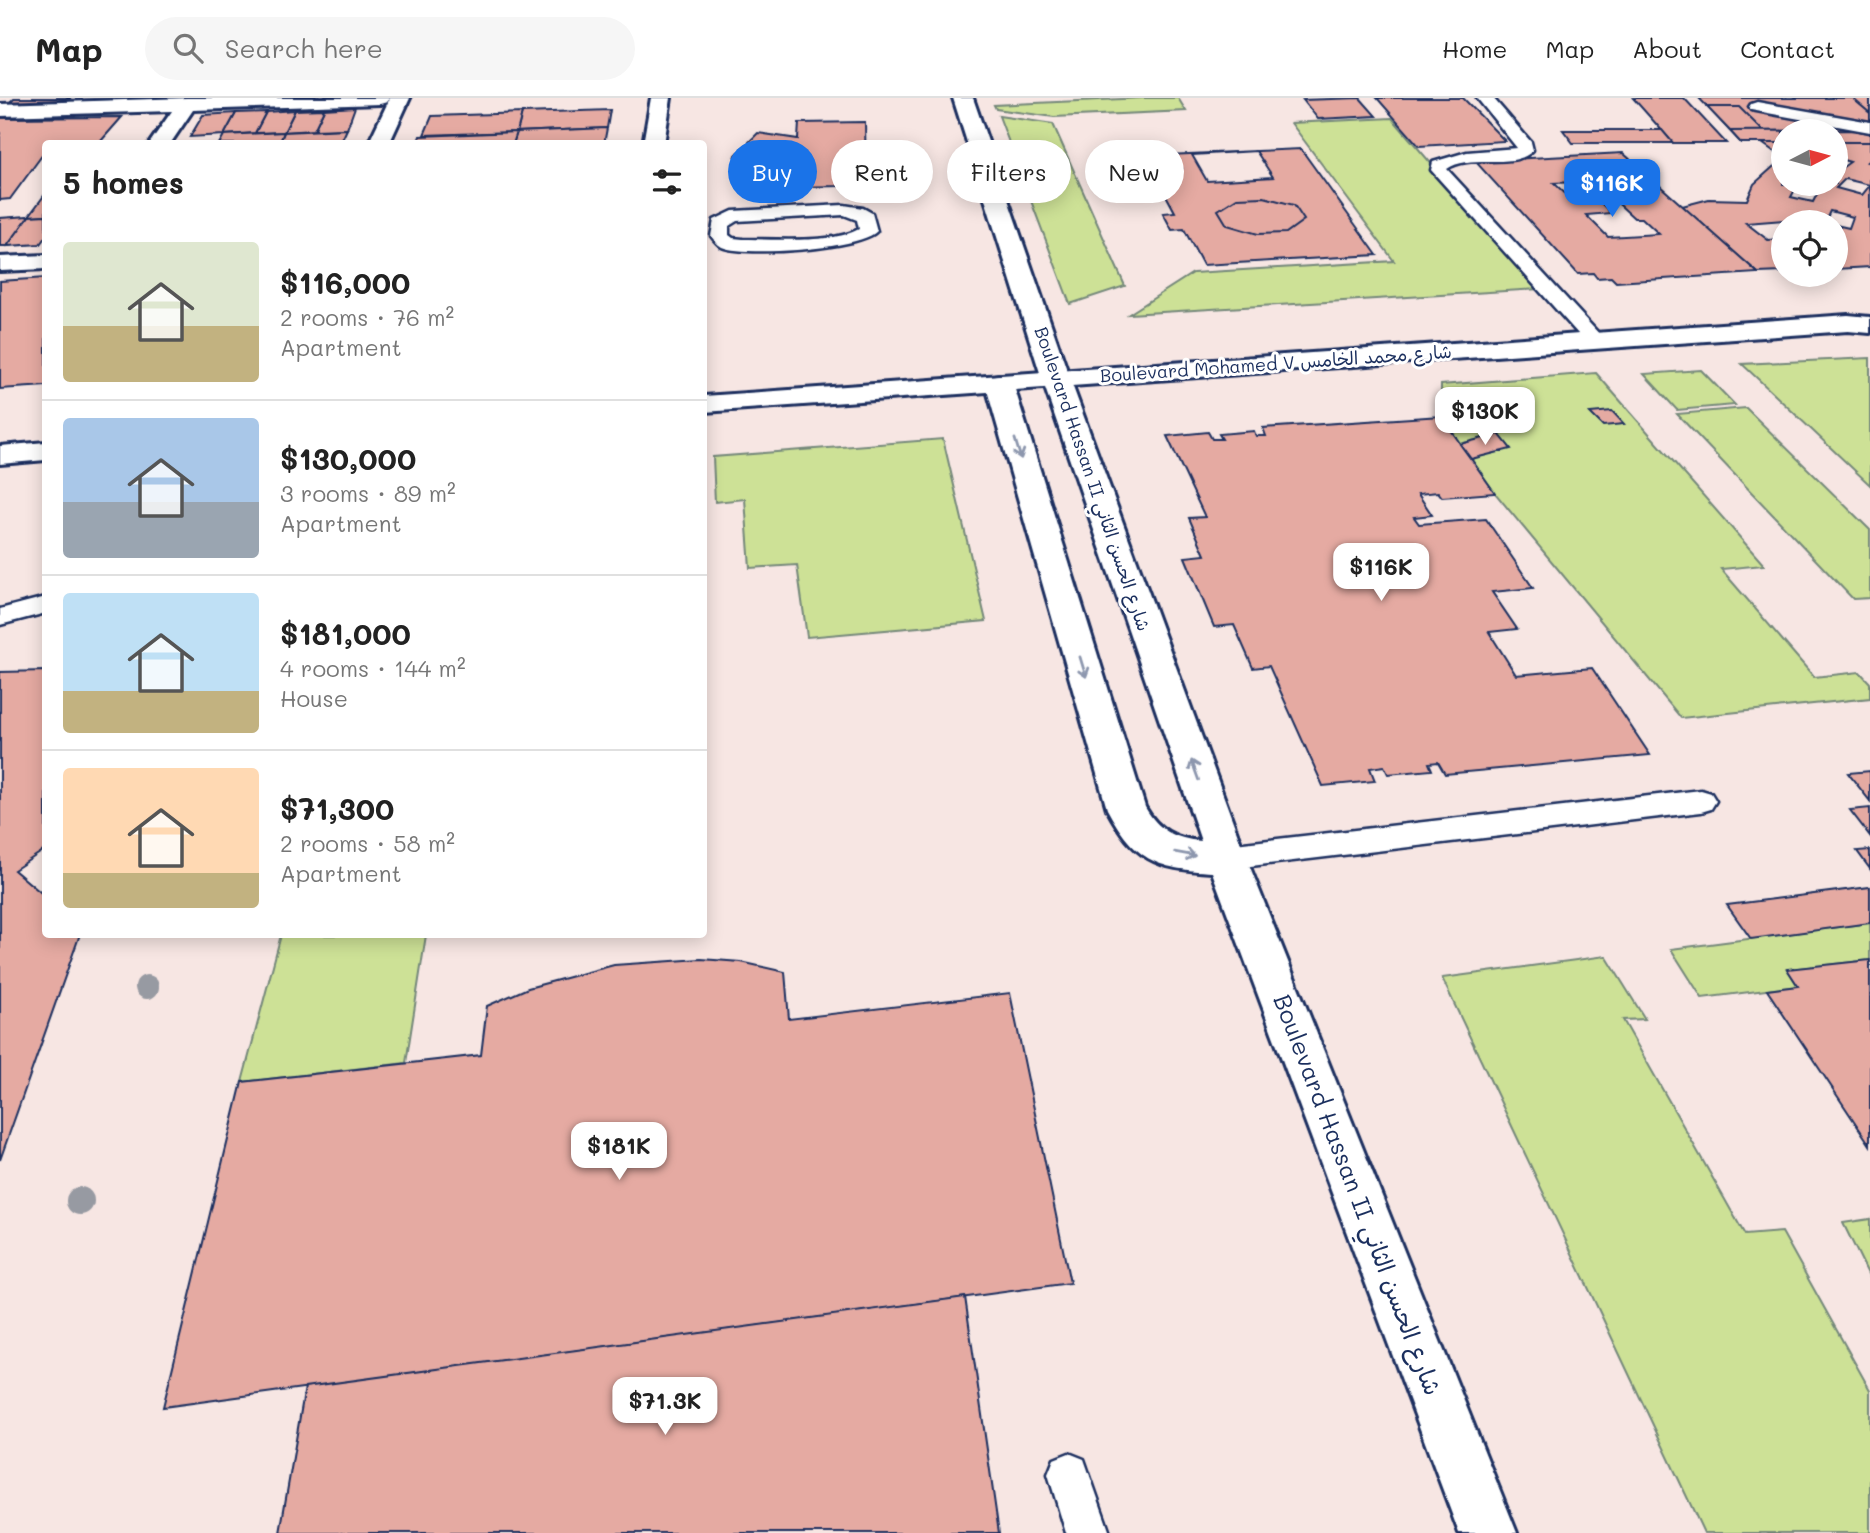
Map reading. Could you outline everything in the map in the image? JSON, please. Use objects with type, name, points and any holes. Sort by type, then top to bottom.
[{"type":"street","points":[[0,110],[180,102],[380,98]]},
{"type":"street","points":[[380,140],[400,98]]},
{"type":"street","points":[[654,140],[661,98]]},
{"type":"street","name":"Boulevard Hassan II شارع الحسن الثاني","points":[[963,98],[1056,379],[1226,857],[1488,1533]]},
{"type":"street","points":[[161,140],[180,102]]},
{"type":"street","points":[[0,264],[42,262]]},
{"type":"street","name":"Boulevard Mohamed V شارع محمد الخامس","points":[[707,404],[1863,321]]},
{"type":"street","points":[[999,383],[1126,809],[1137,830],[1157,847],[1187,855],[1226,857]]},
{"type":"street","points":[[0,455],[42,451]]},
{"type":"lane","points":[[1485,98],[1525,145],[1525,150],[1518,154],[1462,158],[1444,163],[1439,166],[1439,170],[1595,341]]},
{"type":"lane","points":[[1757,107],[1870,127]]},
{"type":"lane","points":[[844,210],[858,212],[866,217],[868,231],[861,237],[845,240],[743,245],[727,243],[712,236],[720,224],[733,216],[844,210]]},
{"type":"lane","points":[[0,617],[42,606]]},
{"type":"lane","points":[[1226,857],[1701,801]]},
{"type":"lane","points":[[1069,1474],[1088,1533]]},
{"type":"green space","points":[[1178,98],[1186,111],[1054,117],[996,109],[994,105]]},
{"type":"green space","points":[[999,116],[1053,124],[1060,140],[1008,140]]},
{"type":"green space","points":[[1392,118],[1539,289],[1129,314],[1193,273],[1394,261],[1291,123]]},
{"type":"green space","points":[[1071,164],[1085,196],[1085,203],[1088,203],[1125,286],[1070,304],[1032,203],[1071,203]]},
{"type":"green space","points":[[1870,358],[1870,485],[1742,364]]},
{"type":"green space","points":[[1701,370],[1735,405],[1677,410],[1644,374]]},
{"type":"green space","points":[[1596,373],[1764,565],[1721,569],[1814,677],[1860,672],[1870,683],[1870,698],[1681,718],[1495,493],[1471,459],[1510,448],[1499,434],[1460,444],[1441,416],[1441,385]]},
{"type":"green space","points":[[1746,408],[1870,530],[1870,598],[1853,599],[1677,414]]},
{"type":"green space","points":[[943,439],[986,621],[807,637],[797,565],[750,568],[745,499],[715,502],[713,457]]},
{"type":"green space","points":[[1870,923],[1870,960],[1788,969],[1798,986],[1702,998],[1671,949]]},
{"type":"green space","points":[[280,938],[426,938],[406,1063],[242,1082]]},
{"type":"green space","points":[[1606,956],[1645,1019],[1623,1020],[1745,1235],[1782,1232],[1870,1390],[1870,1533],[1704,1533],[1442,978]]},
{"type":"green space","points":[[1870,1219],[1870,1278],[1843,1223]]},
{"type":"building","points":[[14,98],[70,98],[66,103],[7,105]]},
{"type":"building","points":[[1360,98],[1376,116],[1318,119],[1303,100]]},
{"type":"building","points":[[1377,98],[1463,98],[1505,141],[1419,146]]},
{"type":"building","points":[[1633,98],[1684,98],[1726,143],[1673,143]]},
{"type":"building","points":[[1699,98],[1870,98],[1870,142],[1848,142],[1848,119],[1771,119],[1771,143],[1741,143]]},
{"type":"building","points":[[1852,98],[1870,98],[1870,113]]},
{"type":"building","points":[[355,107],[347,129],[314,130],[324,109]]},
{"type":"building","points":[[1707,107],[1739,107],[1763,131],[1730,131]]},
{"type":"building","points":[[324,109],[314,130],[284,132],[295,110]]},
{"type":"building","points":[[295,110],[284,132],[255,133],[266,112]]},
{"type":"building","points":[[610,110],[607,128],[517,132],[522,113]]},
{"type":"building","points":[[266,112],[255,133],[224,135],[236,113]]},
{"type":"building","points":[[236,113],[224,135],[190,137],[203,115]]},
{"type":"building","points":[[522,113],[517,132],[424,135],[432,116]]},
{"type":"building","points":[[122,117],[102,140],[42,140],[42,155],[10,199],[0,200],[0,118]]},
{"type":"building","points":[[865,122],[865,140],[831,140],[831,186],[817,187],[817,140],[751,140],[758,133],[798,139],[799,123]]},
{"type":"building","points":[[607,128],[605,140],[514,140],[517,132]]},
{"type":"building","points":[[347,129],[342,140],[281,140],[284,132]]},
{"type":"building","points":[[1563,130],[1662,130],[1673,143],[1573,143]]},
{"type":"building","points":[[1848,130],[1870,130],[1870,142],[1848,142]]},
{"type":"building","points":[[1730,131],[1771,131],[1771,143],[1741,143]]},
{"type":"building","points":[[284,132],[281,140],[221,140],[224,135]]},
{"type":"building","points":[[517,132],[514,140],[418,140],[420,136]]},
{"type":"building","points":[[1848,142],[1870,142],[1870,160],[1867,162],[1870,163],[1870,185],[1848,180]]},
{"type":"building","points":[[1301,149],[1377,255],[1203,265],[1184,229],[1172,230],[1163,213],[1175,212],[1170,203],[1184,203],[1184,154],[1255,151],[1192,155],[1207,181],[1273,177],[1256,151]]},
{"type":"building","points":[[1623,153],[1758,273],[1616,282],[1611,277],[1597,278],[1593,273],[1578,274],[1475,161]],"holes":[[[1602,181],[1619,196],[1610,196],[1634,218],[1642,218],[1659,234],[1608,237],[1586,215],[1611,213],[1600,202],[1575,203],[1554,183]]]},
{"type":"building","points":[[1771,169],[1771,196],[1792,196],[1813,202],[1816,196],[1848,196],[1848,191],[1862,195],[1870,185],[1870,267],[1848,268],[1848,228],[1853,217],[1848,216],[1848,210],[1771,210],[1771,221],[1746,223],[1771,240],[1771,272],[1758,273],[1682,206],[1709,199],[1747,200],[1754,184]]},
{"type":"building","points":[[1264,197],[1294,205],[1304,220],[1286,233],[1258,234],[1227,225],[1218,210],[1237,198]]},
{"type":"building","points":[[42,198],[42,215],[29,216]]},
{"type":"building","points":[[42,215],[42,241],[40,244],[7,246],[29,216]]},
{"type":"building","points":[[29,216],[7,246],[0,246],[0,218]]},
{"type":"building","points":[[42,278],[42,386],[0,389],[0,281]]},
{"type":"building","points":[[1612,411],[1624,424],[1603,426],[1590,413]]},
{"type":"building","points":[[1441,416],[1495,493],[1442,497],[1438,492],[1418,494],[1432,515],[1414,517],[1419,524],[1486,519],[1533,588],[1492,592],[1517,629],[1489,632],[1516,675],[1592,668],[1650,755],[1445,774],[1438,762],[1429,763],[1432,770],[1388,774],[1384,766],[1370,768],[1375,781],[1323,786],[1269,666],[1253,668],[1234,625],[1214,627],[1185,557],[1205,555],[1189,518],[1205,517],[1167,436],[1208,432],[1212,439],[1222,439],[1219,434],[1254,431],[1256,436],[1266,436],[1263,428]]},
{"type":"building","points":[[1499,434],[1511,449],[1471,459],[1460,444]]},
{"type":"building","points":[[42,671],[42,852],[14,870],[42,894],[42,938],[79,938],[0,1160],[0,672]]},
{"type":"building","points":[[1870,771],[1870,801],[1848,773]]},
{"type":"building","points":[[1870,808],[1870,836],[1850,810]]},
{"type":"building","points":[[1870,850],[1870,869],[1857,851]]},
{"type":"building","points":[[1870,887],[1870,923],[1751,939],[1727,905]]},
{"type":"building","points":[[701,959],[741,962],[785,972],[789,1019],[1010,993],[1070,1283],[163,1407],[242,1082],[481,1055],[487,1006],[528,988],[614,965]]},
{"type":"building","points":[[1870,960],[1870,1145],[1767,990],[1798,986],[1787,969]]},
{"type":"building","points":[[965,1297],[999,1533],[280,1533],[305,1387]]}]
